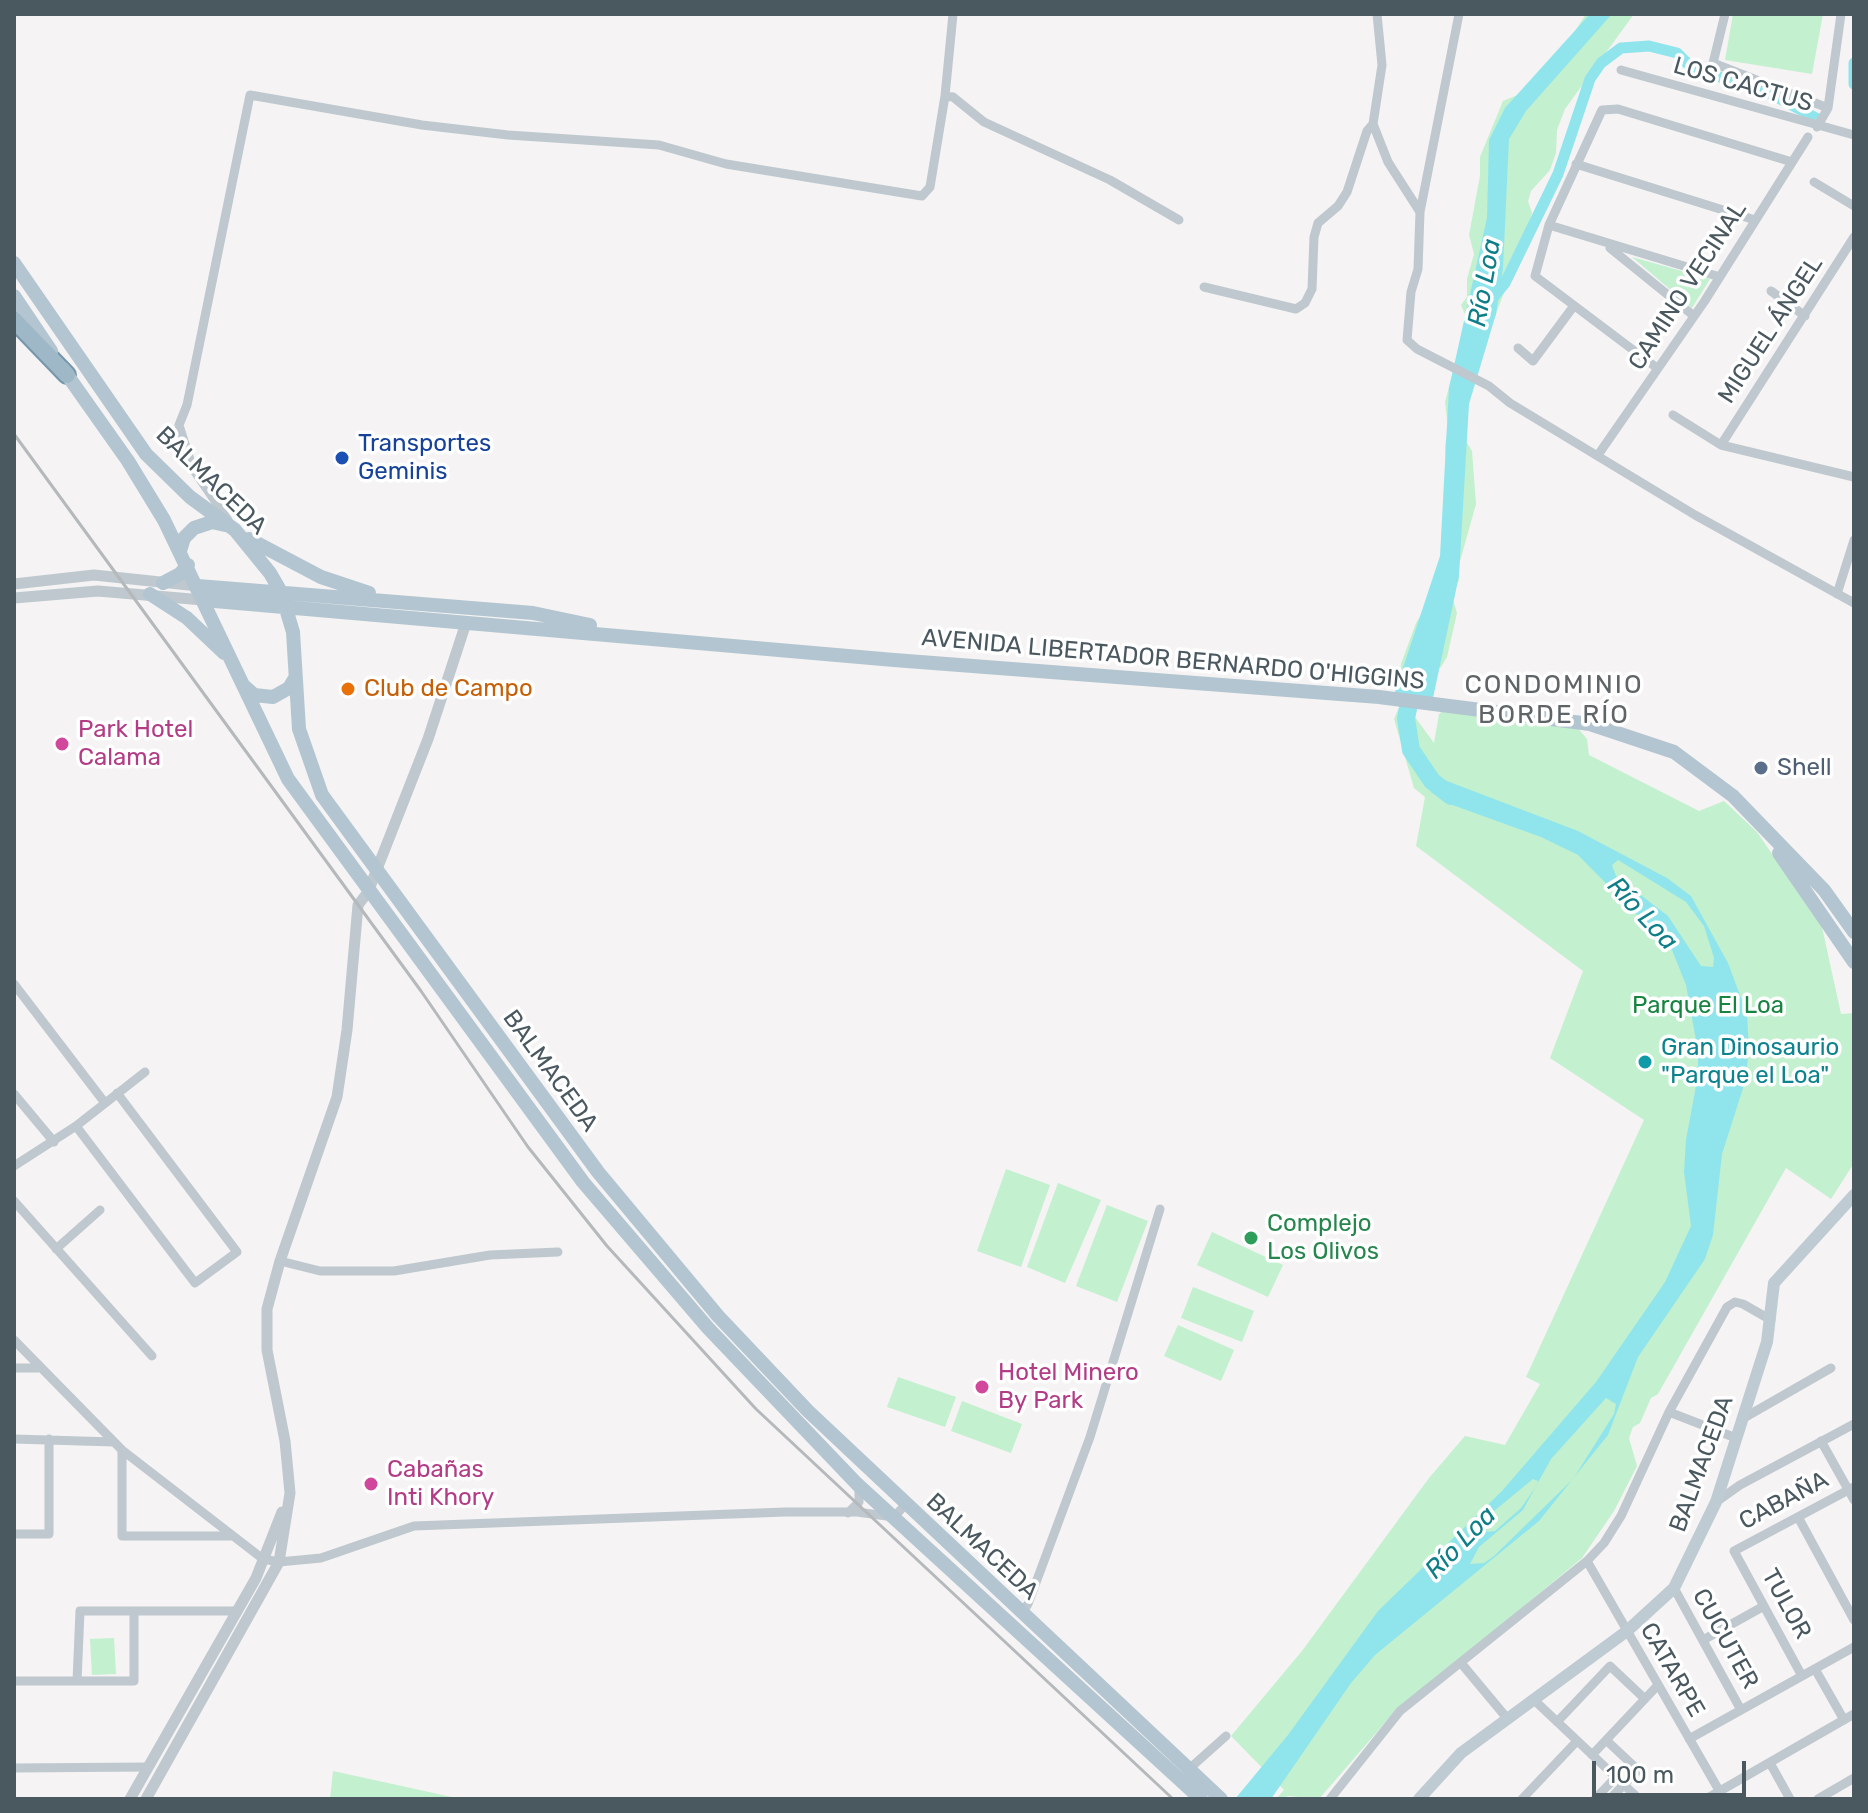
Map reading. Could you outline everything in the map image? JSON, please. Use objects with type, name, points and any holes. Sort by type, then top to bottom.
[{"type":"highway","points":[[14,320],[67,375]]},
{"type":"main road","name":"BALMACEDA","points":[[14,263],[146,454],[190,497],[235,530],[270,573],[293,632],[299,729],[314,779],[376,871],[560,1123],[676,1267],[808,1411],[1219,1797]]},
{"type":"main road","name":"BALMACEDA","points":[[14,296],[128,461],[188,565],[288,779],[583,1182],[708,1328],[857,1484],[1201,1799]]},
{"type":"main road","points":[[180,551],[188,532],[200,525],[218,522],[321,577],[408,603]]},
{"type":"main road","points":[[163,583],[180,574],[188,565]]},
{"type":"main road","name":"AVENIDA LIBERTADOR BERNARDO O'HIGGINS","points":[[200,593],[283,600],[408,603],[533,613],[649,638]]},
{"type":"main road","points":[[150,594],[187,618],[231,659]]},
{"type":"main road","name":"AVENIDA LIBERTADOR BERNARDO O'HIGGINS","points":[[283,600],[311,609],[466,623],[1379,697],[1590,724],[1658,744],[1709,777],[1824,890],[1854,932]]},
{"type":"main road","points":[[293,632],[311,609]]},
{"type":"main road","points":[[244,686],[254,695],[273,697],[289,688],[295,678]]},
{"type":"main road","name":"AVENIDA LIBERTADOR BERNARDO O'HIGGINS","points":[[1759,823],[1854,962]]},
{"type":"main road","name":"BALMACEDA","points":[[1422,1798],[1461,1753],[1627,1631],[1674,1588],[1716,1502],[1771,1320],[1769,1299],[1774,1283],[1854,1195]]},
{"type":"street","points":[[235,530],[193,469],[179,425],[187,405],[250,95],[422,125],[508,135],[659,145],[726,164],[922,196],[930,187],[945,96],[953,14]]},
{"type":"street","points":[[1377,14],[1382,65],[1373,124],[1388,162],[1420,212]]},
{"type":"street","points":[[1459,14],[1420,212],[1418,269],[1411,292],[1407,340],[1417,349],[1489,386],[1510,403],[1695,515],[1854,603]]},
{"type":"street","points":[[1725,14],[1713,63],[1828,108]]},
{"type":"street","points":[[1817,127],[1828,108],[1841,14]]},
{"type":"street","name":"LOS CACTUS","points":[[1621,70],[1854,135]]},
{"type":"street","points":[[945,96],[953,97],[984,122],[1110,180],[1179,220]]},
{"type":"street","points":[[1657,368],[1538,281],[1536,268],[1549,225],[1596,119],[1602,110],[1609,108],[1792,162]]},
{"type":"street","points":[[1204,287],[1296,309],[1305,303],[1312,289],[1314,237],[1318,223],[1338,206],[1347,192],[1367,131],[1373,124]]},
{"type":"street","name":"CAMINO VECINAL","points":[[1598,455],[1720,277],[1808,137]]},
{"type":"street","points":[[1576,164],[1755,220]]},
{"type":"street","points":[[1814,182],[1854,206]]},
{"type":"street","points":[[1549,225],[1720,277]]},
{"type":"street","name":"MIGUEL ÁNGEL","points":[[1721,445],[1854,237]]},
{"type":"street","points":[[1606,244],[1694,316]]},
{"type":"street","points":[[1771,291],[1805,316]]},
{"type":"street","points":[[1518,348],[1533,361],[1573,307]]},
{"type":"street","points":[[1673,415],[1721,445],[1854,477]]},
{"type":"street","points":[[1837,594],[1854,540]]},
{"type":"street","points":[[14,584],[94,575],[163,583],[200,593]]},
{"type":"street","points":[[14,598],[79,591],[200,593]]},
{"type":"street","points":[[146,1799],[279,1562],[290,1493],[285,1441],[267,1350],[267,1309],[280,1261],[337,1097],[347,1030],[358,905],[368,892],[428,739],[466,623]]},
{"type":"street","points":[[14,984],[105,1103]]},
{"type":"street","points":[[14,1166],[54,1142],[145,1072]]},
{"type":"street","points":[[76,1126],[195,1283],[237,1252],[117,1093]]},
{"type":"street","points":[[14,1094],[54,1142]]},
{"type":"street","points":[[14,1201],[152,1356]]},
{"type":"street","points":[[1022,1613],[1090,1437],[1160,1209]]},
{"type":"street","points":[[56,1249],[100,1210]]},
{"type":"street","points":[[280,1261],[320,1271],[394,1271],[490,1255],[558,1252]]},
{"type":"street","points":[[1330,1799],[1400,1711],[1461,1663],[1485,1639],[1587,1561],[1621,1516],[1669,1412],[1727,1307],[1735,1302],[1743,1304],[1771,1320]]},
{"type":"street","points":[[14,1340],[122,1450],[263,1559],[279,1562],[321,1558],[414,1526],[637,1516],[848,1513],[894,1517],[905,1505]]},
{"type":"street","points":[[14,1368],[41,1368]]},
{"type":"street","points":[[1742,1419],[1831,1368]]},
{"type":"street","points":[[1669,1412],[1736,1438]]},
{"type":"street","points":[[1716,1502],[1740,1485],[1854,1424]]},
{"type":"street","points":[[14,1439],[114,1442]]},
{"type":"street","points":[[14,1534],[49,1534],[49,1439]]},
{"type":"street","points":[[1821,1441],[1851,1489],[1854,1500]]},
{"type":"street","points":[[122,1450],[122,1536],[233,1536]]},
{"type":"street","points":[[848,1513],[859,1502],[861,1491],[857,1484]]},
{"type":"street","name":"CABAÑA","points":[[1734,1551],[1851,1489]]},
{"type":"street","points":[[130,1799],[236,1611],[263,1559],[290,1493]]},
{"type":"street","points":[[1798,1517],[1854,1620]]},
{"type":"street","name":"TULOR","points":[[1734,1551],[1802,1676]]},
{"type":"street","name":"CATARPE","points":[[1587,1561],[1722,1795]]},
{"type":"street","name":"CUCUTER","points":[[1674,1588],[1741,1710]]},
{"type":"street","points":[[1703,1640],[1764,1606]]},
{"type":"street","points":[[77,1681],[80,1611],[236,1611]]},
{"type":"street","points":[[14,1681],[134,1681],[134,1611]]},
{"type":"street","points":[[1689,1739],[1854,1647]]},
{"type":"street","points":[[1461,1663],[1506,1717]]},
{"type":"street","points":[[1557,1722],[1610,1666],[1645,1699]]},
{"type":"street","name":"TULOR","points":[[1815,1669],[1844,1720]]},
{"type":"street","points":[[1592,1755],[1658,1685]]},
{"type":"street","points":[[1533,1699],[1639,1799]]},
{"type":"street","points":[[1706,1799],[1722,1795],[1854,1714]]},
{"type":"street","points":[[1189,1769],[1226,1736]]},
{"type":"street","points":[[1595,1799],[1638,1770],[1606,1740]]},
{"type":"street","points":[[1522,1799],[1577,1741]]},
{"type":"street","points":[[1770,1763],[1790,1799]]},
{"type":"street","points":[[14,1768],[147,1767]]},
{"type":"street","points":[[1818,1799],[1854,1778]]},
{"type":"street","points":[[1610,1799],[1620,1781]]},
{"type":"green space","name":"Parque El Loa","points":[[1586,14],[1634,14],[1565,109],[1557,130],[1556,153],[1550,170],[1531,191],[1528,201],[1532,213],[1525,236],[1470,384],[1466,441],[1472,451],[1476,504],[1457,572],[1459,580],[1451,593],[1457,613],[1447,657],[1441,667],[1429,672],[1416,687],[1415,717],[1434,743],[1439,714],[1445,709],[1576,726],[1587,739],[1589,755],[1699,811],[1724,801],[1757,832],[1822,927],[1841,1014],[1854,1013],[1854,1163],[1831,1199],[1786,1168],[1658,1394],[1651,1398],[1640,1423],[1633,1427],[1629,1438],[1637,1466],[1614,1511],[1582,1558],[1389,1718],[1319,1799],[1289,1796],[1276,1799],[1284,1790],[1231,1736],[1302,1651],[1429,1478],[1465,1436],[1505,1445],[1540,1384],[1526,1377],[1644,1120],[1550,1058],[1583,971],[1416,846],[1425,797],[1414,788],[1394,719],[1399,707],[1401,664],[1416,623],[1440,584],[1447,488],[1445,446],[1448,427],[1445,402],[1467,319],[1461,305],[1467,297],[1467,279],[1474,254],[1469,235],[1480,176],[1480,157],[1503,101],[1525,92],[1564,48]]},
{"type":"green space","points":[[1733,14],[1823,14],[1812,74],[1725,60]]},
{"type":"green space","points":[[1632,257],[1710,279],[1692,308]]},
{"type":"green space","points":[[1006,1169],[1050,1185],[1021,1267],[977,1251]]},
{"type":"green space","points":[[1058,1183],[1101,1200],[1065,1283],[1027,1267]]},
{"type":"green space","points":[[1107,1205],[1148,1221],[1117,1302],[1076,1286]]},
{"type":"green space","points":[[1212,1232],[1283,1265],[1268,1297],[1197,1265]]},
{"type":"green space","points":[[1193,1287],[1254,1311],[1242,1342],[1181,1318]]},
{"type":"green space","points":[[1178,1325],[1234,1350],[1221,1381],[1164,1356]]},
{"type":"green space","points":[[898,1377],[956,1397],[945,1427],[887,1407]]},
{"type":"green space","points":[[962,1401],[1022,1424],[1011,1453],[951,1431]]},
{"type":"green space","points":[[114,1638],[116,1674],[92,1675],[90,1639]]},
{"type":"green space","points":[[333,1771],[461,1799],[330,1799]]},
{"type":"water","points":[[1590,14],[1612,14],[1526,111],[1509,139],[1503,268],[1496,314],[1469,404],[1459,576],[1433,698],[1394,695],[1440,556],[1449,388],[1487,218],[1489,140],[1505,108]]},
{"type":"water","points":[[1439,778],[1578,831],[1667,878],[1691,896],[1728,963],[1747,1014],[1749,1050],[1745,1082],[1722,1154],[1713,1235],[1705,1259],[1638,1357],[1608,1435],[1574,1477],[1614,1414],[1616,1404],[1606,1398],[1551,1459],[1537,1484],[1538,1481],[1533,1479],[1488,1516],[1483,1523],[1487,1532],[1495,1531],[1521,1508],[1536,1487],[1523,1510],[1479,1547],[1470,1564],[1484,1563],[1494,1556],[1572,1480],[1539,1521],[1375,1655],[1351,1683],[1271,1799],[1235,1799],[1288,1735],[1378,1611],[1502,1491],[1596,1382],[1665,1282],[1691,1226],[1684,1172],[1686,1140],[1698,1075],[1698,1051],[1686,985],[1672,950],[1578,855],[1541,837],[1447,803],[1431,792],[1432,781]],"holes":[[[1618,860],[1686,902],[1704,926],[1714,958],[1713,967],[1701,966],[1668,916],[1616,876],[1612,865]]]},
{"type":"waterway","points":[[1492,299],[1505,283],[1558,174],[1590,79],[1601,63],[1621,48],[1649,46],[1677,53],[1693,69],[1763,90],[1818,119]]},
{"type":"waterway","points":[[1854,63],[1854,84]]},
{"type":"waterway","name":"Río Loa","points":[[1413,686],[1406,718],[1411,750],[1432,781],[1451,796]]},
{"type":"railway","points":[[14,434],[421,991],[528,1147],[607,1246],[756,1409],[1173,1799]]},
{"type":"place","name":"Transportes Geminis","points":[[342,458]]},
{"type":"place","name":"Club de Campo","points":[[348,689]]},
{"type":"place","name":"Park Hotel Calama","points":[[62,744]]},
{"type":"place","name":"Shell","points":[[1761,768]]},
{"type":"place","name":"Gran Dinosaurio \"Parque el Loa\"","points":[[1645,1062]]},
{"type":"place","name":"Complejo Los Olivos","points":[[1251,1238]]},
{"type":"place","name":"Hotel Minero By Park","points":[[982,1387]]},
{"type":"place","name":"Cabañas Inti Khory","points":[[371,1484]]},
{"type":"district","name":"CONDOMINIO BORDE RÍO","points":[[1554,700]]}]
